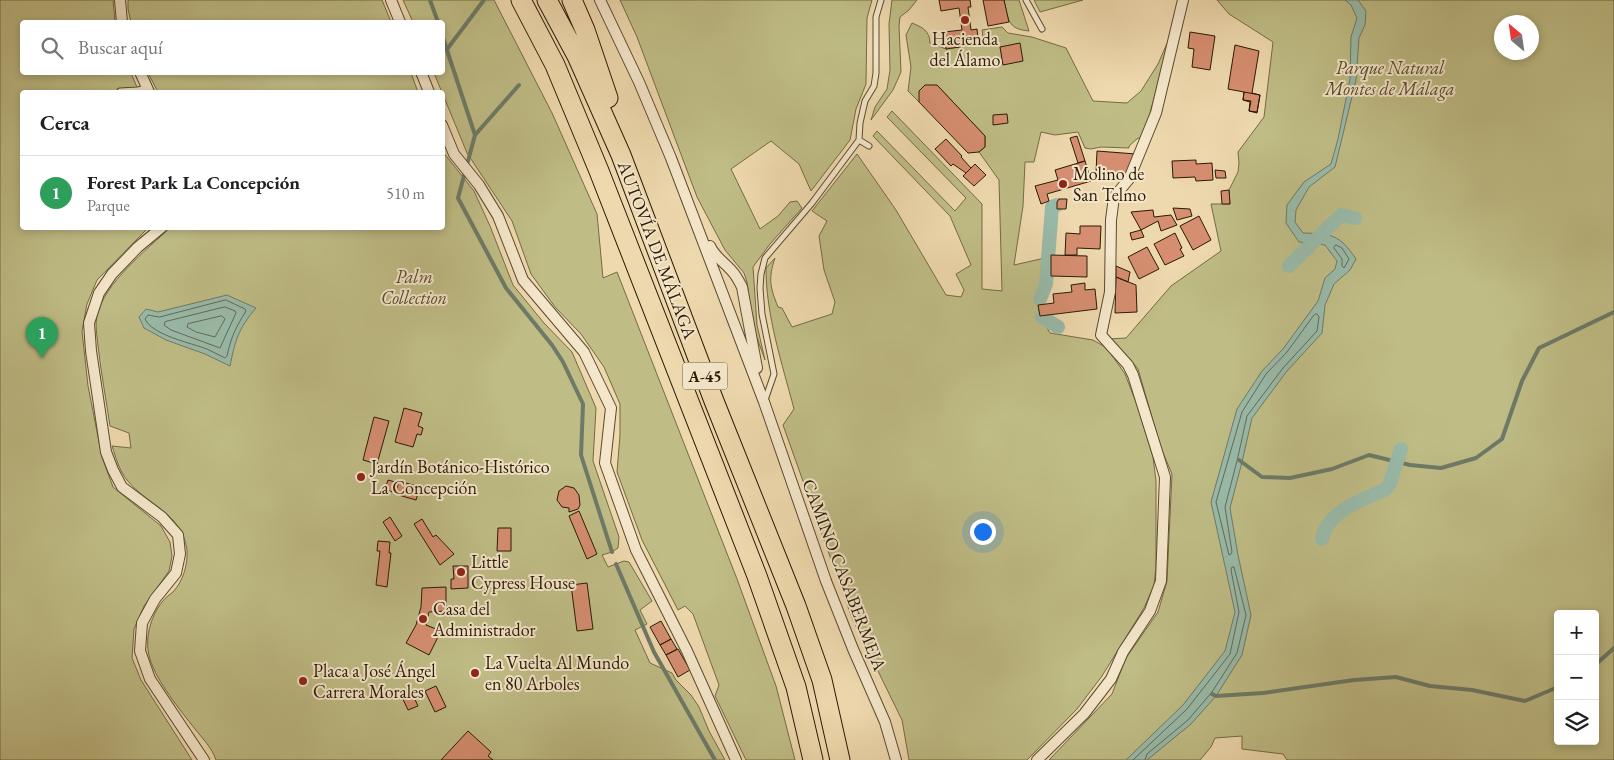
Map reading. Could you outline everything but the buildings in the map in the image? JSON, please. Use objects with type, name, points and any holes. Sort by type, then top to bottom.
[{"type":"highway","name":"AUTOVÍA DE MÁLAGA","points":[[522,0],[555,65],[599,171],[757,576],[796,687],[813,760]]},
{"type":"highway","name":"AUTOVÍA DE MÁLAGA","points":[[547,0],[577,56],[621,155],[714,401],[796,606],[822,680],[840,760]]},
{"type":"highway","points":[[572,0],[610,104],[621,155]]},
{"type":"street","points":[[120,0],[122,20]]},
{"type":"street","points":[[391,0],[399,20]]},
{"type":"street","points":[[600,0],[672,158],[764,402]]},
{"type":"street","points":[[1037,760],[1084,714],[1111,679],[1123,652],[1150,611],[1161,581],[1165,477],[1128,365],[1101,335],[1110,292],[1111,220],[1114,196],[1129,179],[1156,113],[1183,0]]},
{"type":"street","points":[[141,75],[148,90]]},
{"type":"street","points":[[422,75],[428,90]]},
{"type":"street","points":[[445,133],[454,154],[479,185],[498,216],[523,280],[584,352],[611,408],[605,464],[633,542],[687,651],[736,760]]},
{"type":"street","points":[[697,227],[700,227],[714,255],[730,268],[742,287],[764,402]]},
{"type":"street","points":[[159,230],[138,247],[112,274],[99,293],[89,323],[91,351],[106,452],[113,470],[122,487],[162,517],[178,535],[180,554],[176,573],[142,623],[140,651],[150,679],[204,760]]},
{"type":"street","name":"CAMINO CASABERMEJA","points":[[764,402],[826,581],[885,722],[896,760]]},
{"type":"lane","points":[[764,402],[774,374],[762,314],[760,288],[765,258],[812,203],[859,140],[860,123],[865,101],[874,86],[876,73],[876,17],[881,0]]},
{"type":"lane","points":[[1026,0],[1042,29]]},
{"type":"lane","points":[[859,140],[869,146]]},
{"type":"green space","points":[[0,0],[113,0],[115,20],[20,20],[20,75],[132,75],[138,90],[20,90],[20,230],[146,230],[97,280],[87,304],[82,331],[88,386],[102,457],[113,487],[161,526],[170,542],[172,556],[169,571],[144,606],[134,629],[132,658],[141,680],[192,760],[0,760]]},
{"type":"green space","points":[[128,0],[382,0],[390,20],[131,20]]},
{"type":"green space","points":[[403,0],[494,0],[552,113],[597,214],[603,278],[617,272],[737,579],[776,686],[795,760],[746,760],[715,696],[719,685],[693,614],[685,606],[678,610],[642,540],[617,472],[620,404],[604,367],[581,334],[555,307],[531,274],[512,221],[467,153],[445,100],[445,90],[441,90],[435,75],[445,75],[445,20],[412,20]]},
{"type":"green space","points":[[620,0],[872,0],[867,18],[866,84],[856,109],[850,140],[811,191],[799,164],[771,141],[731,169],[760,229],[778,216],[790,202],[797,201],[802,208],[770,244],[753,267],[757,325],[765,360],[753,327],[744,273],[725,250],[697,197],[637,37]]},
{"type":"green space","points":[[892,0],[917,0],[900,17],[901,72],[893,90],[871,120],[875,107],[887,89],[890,70],[889,24]]},
{"type":"green space","points":[[1004,0],[1019,0],[1029,31],[1012,25],[1008,18]]},
{"type":"green space","points":[[1034,0],[1083,0],[1040,12]]},
{"type":"green space","name":"Parque Natural Montes de Málaga","points":[[1217,0],[1614,0],[1614,760],[1287,760],[1283,754],[1242,749],[1242,736],[1215,738],[1211,747],[1200,760],[1049,760],[1112,694],[1126,658],[1158,612],[1167,581],[1172,474],[1161,448],[1138,369],[1108,339],[1126,338],[1171,286],[1221,251],[1211,204],[1230,204],[1229,190],[1238,172],[1238,152],[1264,117],[1273,42],[1229,14]]},
{"type":"green space","points":[[912,23],[925,30],[929,35],[930,43],[946,49],[984,43],[982,30],[1002,27],[1008,33],[1032,37],[1066,48],[1093,101],[1127,103],[1141,91],[1158,64],[1172,32],[1143,139],[1138,138],[1129,148],[1101,147],[1091,149],[1085,148],[1078,132],[1055,135],[1041,132],[1034,162],[1025,162],[1023,206],[1014,265],[1045,258],[1043,283],[1037,299],[1040,316],[1050,333],[1093,340],[1107,348],[1125,374],[1153,457],[1156,481],[1156,568],[1154,585],[1144,608],[1102,676],[1077,709],[1027,760],[909,760],[902,720],[852,618],[783,425],[794,409],[772,322],[766,268],[775,258],[771,272],[773,294],[778,307],[782,308],[792,327],[832,314],[835,302],[824,270],[819,236],[827,221],[812,211],[857,154],[896,210],[946,295],[961,297],[964,290],[956,274],[971,265],[950,216],[873,136],[877,131],[955,211],[966,198],[887,117],[892,111],[982,204],[982,289],[1002,291],[999,180],[979,152],[985,147],[985,136],[937,85],[919,102],[908,91],[911,67],[906,35]]},
{"type":"green space","points":[[149,75],[412,75],[417,90],[157,90]]},
{"type":"green space","name":"Jardín Botánico-Histórico La Concepción","points":[[445,155],[474,191],[513,285],[544,323],[572,352],[596,408],[593,461],[619,537],[618,548],[602,555],[608,567],[624,561],[629,562],[652,601],[640,610],[647,624],[635,630],[650,663],[672,673],[676,680],[691,695],[699,707],[709,731],[725,760],[216,760],[212,751],[170,696],[158,677],[148,652],[149,629],[154,615],[164,599],[177,588],[186,567],[187,550],[184,537],[163,510],[135,489],[127,480],[116,459],[112,446],[131,448],[129,433],[110,426],[96,330],[97,315],[108,291],[139,257],[168,230],[445,230]]},
{"type":"water","points":[[1345,0],[1358,0],[1366,11],[1365,25],[1359,38],[1356,80],[1335,167],[1309,187],[1296,210],[1295,222],[1303,233],[1328,235],[1339,240],[1356,259],[1350,270],[1334,284],[1325,305],[1322,333],[1287,371],[1252,418],[1230,508],[1251,615],[1242,655],[1216,696],[1191,724],[1147,760],[1126,760],[1183,705],[1225,651],[1235,612],[1211,502],[1237,409],[1262,371],[1283,349],[1318,301],[1325,278],[1335,269],[1337,261],[1325,245],[1299,242],[1286,223],[1287,205],[1304,182],[1331,164],[1338,139],[1350,79],[1351,37],[1357,18],[1351,5]]},
{"type":"water","points":[[227,295],[256,308],[245,322],[238,336],[230,366],[205,354],[166,340],[144,328],[139,317],[146,309],[158,312]]},
{"type":"waterway","points":[[430,0],[437,20]]},
{"type":"waterway","points":[[448,48],[484,0]]},
{"type":"waterway","points":[[445,44],[475,135],[458,198],[506,288],[552,345],[563,362],[583,404],[581,455],[612,552]]},
{"type":"waterway","points":[[475,135],[519,85]]},
{"type":"waterway","points":[[1040,299],[1046,284],[1052,207],[1057,205]]},
{"type":"waterway","points":[[1289,266],[1341,215],[1355,218]]},
{"type":"waterway","points":[[1239,460],[1262,477],[1290,478],[1332,469],[1369,455],[1410,465],[1441,468],[1476,458],[1502,439],[1522,381],[1539,348],[1614,312]]},
{"type":"waterway","points":[[1042,317],[1058,327]]},
{"type":"waterway","points":[[1322,539],[1325,529],[1338,514],[1389,486],[1401,449]]},
{"type":"waterway","points":[[616,564],[654,652],[715,760]]},
{"type":"waterway","points":[[1599,661],[1614,648]]},
{"type":"waterway","points":[[1212,694],[1216,696],[1263,693],[1354,680],[1396,677],[1430,686],[1472,690],[1525,701],[1554,689]]},
{"type":"place","name":"Hacienda del Álamo","points":[[965,20]]},
{"type":"place","name":"Molino de San Telmo","points":[[1063,184]]},
{"type":"place","name":"Forest Park La Concepción","points":[[42,358]]},
{"type":"place","name":"Jardín Botánico-Histórico La Concepción","points":[[361,477]]},
{"type":"place","name":"Little Cypress House","points":[[461,572]]},
{"type":"place","name":"Casa del Administrador","points":[[423,619]]},
{"type":"place","name":"La Vuelta Al Mundo en 80 Arboles","points":[[475,673]]},
{"type":"place","name":"Placa a José Ángel Carrera Morales","points":[[303,681]]},
{"type":"park label","name":"Palm Collection","points":[[414,287]]}]
